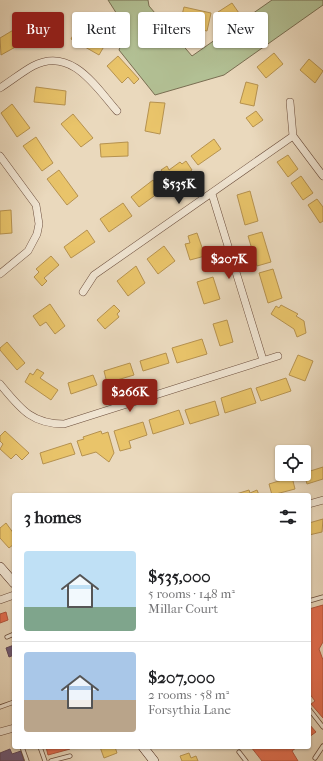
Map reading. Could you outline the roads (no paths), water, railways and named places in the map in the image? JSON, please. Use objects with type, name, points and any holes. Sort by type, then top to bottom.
[{"type":"street","points":[[0,88],[33,66],[42,62],[63,62],[72,65],[82,72],[117,111]]},
{"type":"street","points":[[290,102],[294,136],[323,176]]},
{"type":"street","points":[[83,292],[94,275],[212,194],[247,167],[294,136]]},
{"type":"street","points":[[0,156],[36,205],[39,224],[37,234],[28,252],[0,274]]},
{"type":"street","points":[[212,194],[263,360]]},
{"type":"street","points":[[0,384],[16,404],[32,417],[48,423],[64,424],[278,356]]},
{"type":"street","points":[[311,503],[323,500]]},
{"type":"street","points":[[0,567],[12,581]]},
{"type":"street","points":[[0,600],[12,596]]},
{"type":"street","points":[[0,732],[12,730]]},
{"type":"street","points":[[145,749],[154,761]]},
{"type":"lane","points":[[311,600],[323,597]]},
{"type":"lane","points":[[7,637],[12,635]]},
{"type":"lane","points":[[0,706],[12,703]]},
{"type":"lane","points":[[311,712],[323,727]]},
{"type":"lane","points":[[315,760],[323,746]]},
{"type":"lane","points":[[23,749],[27,761]]},
{"type":"lane","points":[[41,749],[45,761]]},
{"type":"lane","points":[[239,752],[246,761]]},
{"type":"lane","points":[[51,761],[70,756]]}]
